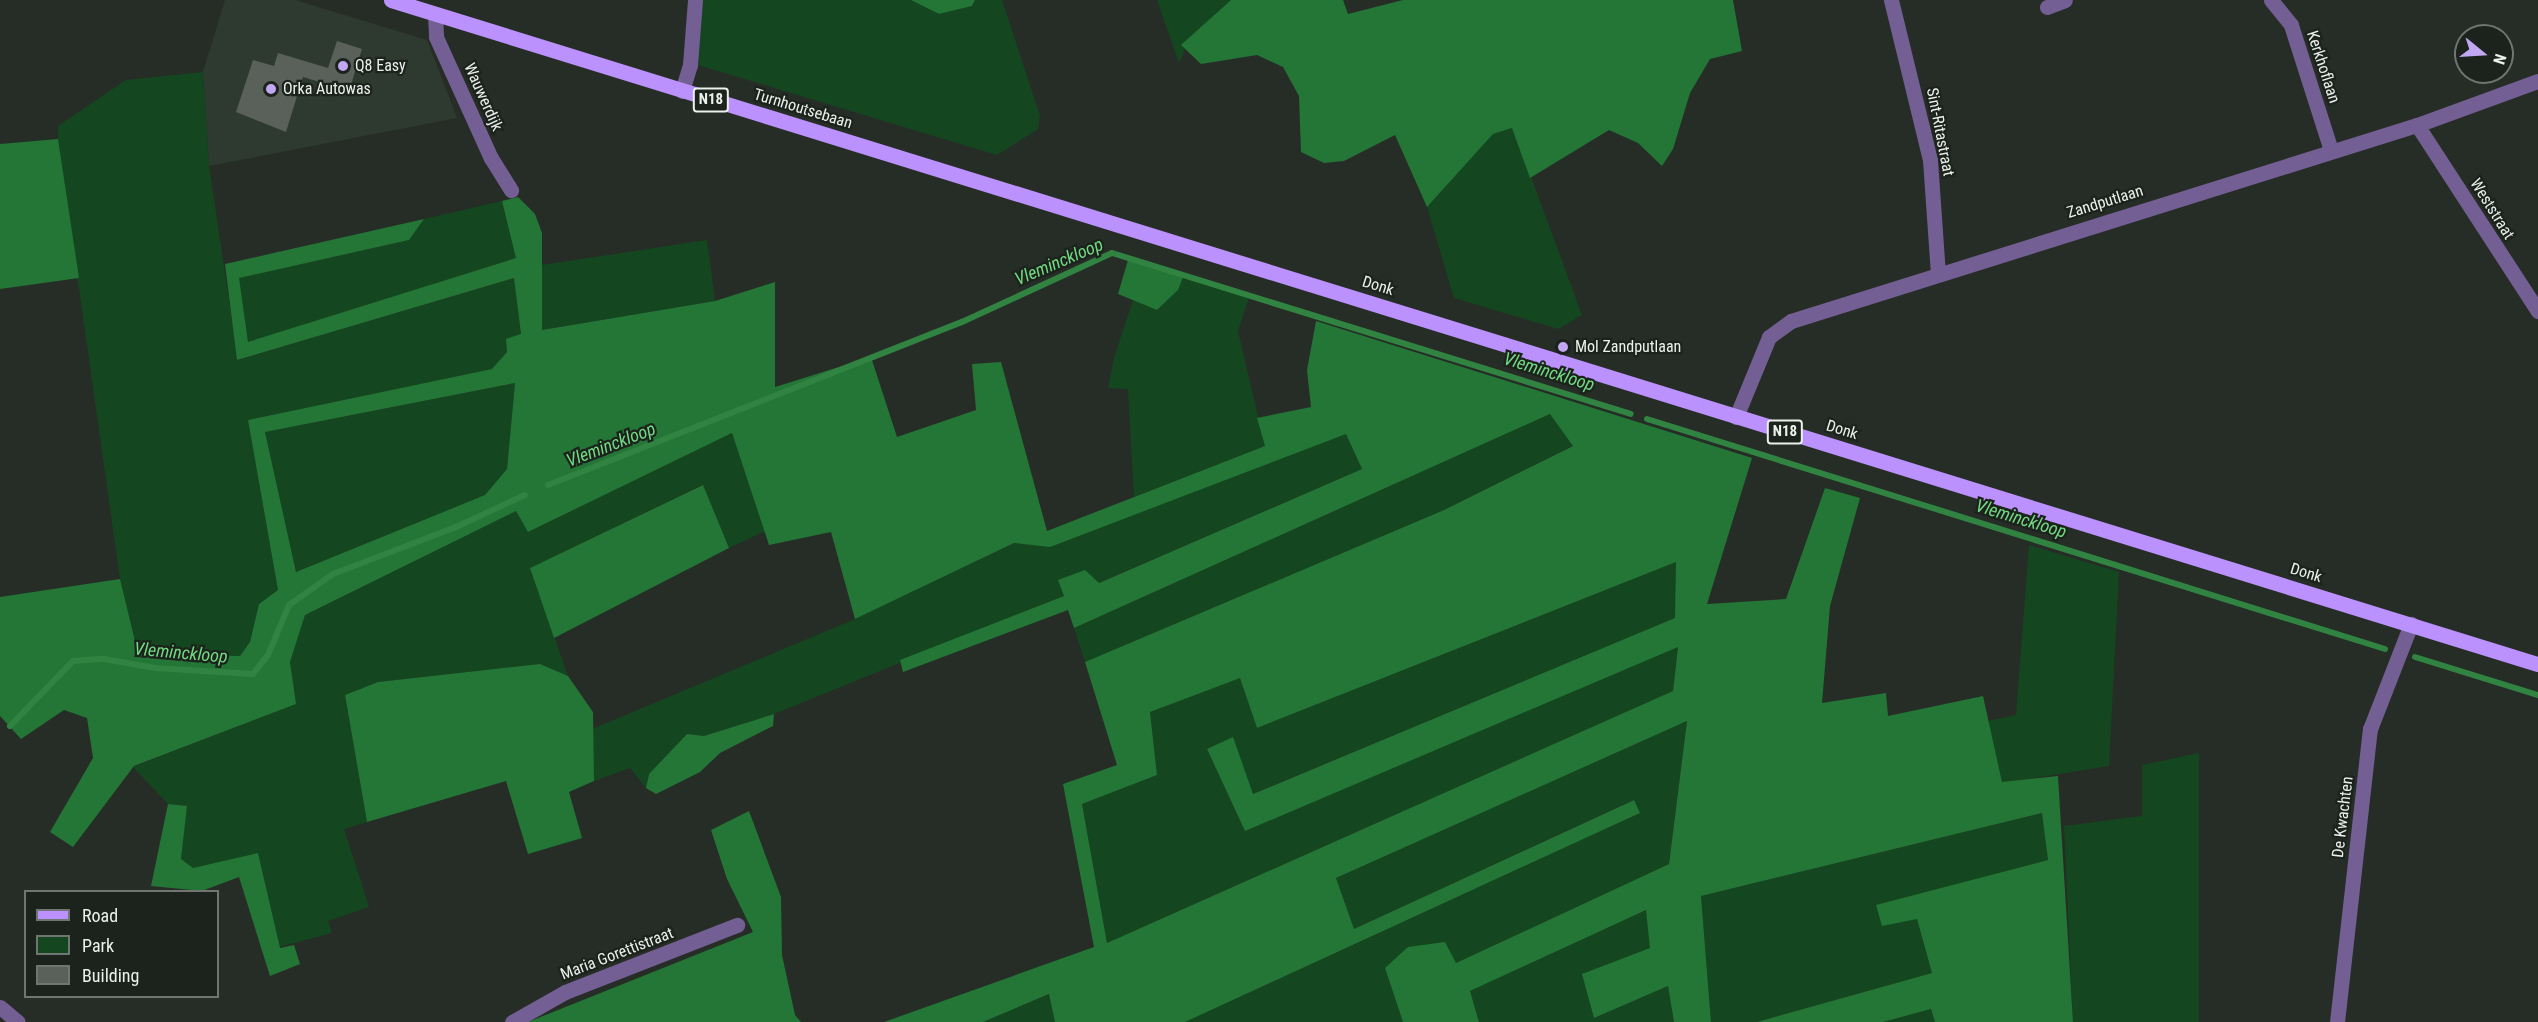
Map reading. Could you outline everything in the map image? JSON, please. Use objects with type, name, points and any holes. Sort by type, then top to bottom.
[{"type":"main road","name":"Turnhoutsebaan","points":[[391,0],[1032,198]]},
{"type":"main road","name":"Donk","points":[[1032,198],[2538,664]]},
{"type":"street","points":[[682,91],[690,65],[695,0]]},
{"type":"street","name":"Sint-Ritastraat","points":[[1891,0],[1930,160],[1938,273]]},
{"type":"street","points":[[2047,7],[2065,0]]},
{"type":"street","name":"Kerkhoflaan","points":[[2271,0],[2291,25],[2331,150]]},
{"type":"street","name":"Wauwerdijk","points":[[435,15],[436,37],[491,158],[511,190]]},
{"type":"street","name":"Zandputlaan","points":[[1736,417],[1753,367],[1769,337],[1791,321],[1938,273],[2417,125],[2538,81]]},
{"type":"street","name":"Weststraat","points":[[2417,125],[2538,311]]},
{"type":"street","name":"De Kwachten","points":[[2337,1022],[2370,729],[2411,624]]},
{"type":"street","name":"Maria Gorettistraat","points":[[512,1022],[565,992],[737,925]]},
{"type":"street","points":[[0,1007],[18,1022]]},
{"type":"shaded area","points":[[225,0],[295,0],[427,40],[457,118],[209,166],[203,72]]},
{"type":"green space","points":[[701,0],[911,0],[939,14],[972,6],[975,0],[1002,0],[1040,116],[1038,129],[997,155],[698,65]]},
{"type":"green space","points":[[911,0],[975,0],[972,6],[939,14]]},
{"type":"green space","points":[[1157,0],[1231,0],[1182,45],[1185,49],[1179,63]]},
{"type":"green space","points":[[1231,0],[1343,0],[1348,14],[1403,0],[1733,0],[1742,51],[1710,59],[1690,93],[1673,149],[1662,166],[1638,143],[1609,130],[1530,178],[1512,128],[1493,134],[1427,207],[1395,135],[1344,161],[1324,163],[1301,152],[1299,96],[1283,67],[1257,55],[1201,64],[1181,45]]},
{"type":"green space","points":[[203,72],[209,166],[238,360],[515,278],[521,334],[493,369],[248,420],[278,590],[259,604],[250,642],[240,656],[138,653],[120,579],[58,139],[58,126],[126,80]]},
{"type":"green space","points":[[1513,128],[1582,315],[1558,329],[1454,298],[1427,207],[1493,134]]},
{"type":"green space","points":[[58,139],[79,278],[0,289],[0,144]]},
{"type":"green space","points":[[518,197],[535,214],[542,233],[542,330],[715,301],[775,282],[775,387],[871,357],[897,437],[976,410],[972,364],[1001,362],[1047,531],[1265,446],[1257,418],[1311,407],[1307,370],[1316,321],[1752,458],[1707,604],[1786,599],[1825,488],[1860,498],[1830,606],[1822,703],[1886,693],[1888,716],[1983,696],[2002,782],[2058,776],[2073,1022],[1935,1022],[1931,1009],[1883,1022],[1757,1022],[1932,973],[1917,919],[1882,926],[1876,905],[2048,860],[2042,813],[1701,896],[1711,1022],[1674,1022],[1668,986],[1594,1018],[1582,974],[1650,948],[1646,910],[1470,991],[1479,1022],[1403,1022],[1385,968],[1408,947],[1445,942],[1456,963],[1669,864],[1687,721],[1336,878],[1354,929],[1634,800],[1640,813],[1185,1022],[1055,1022],[1049,994],[983,1022],[884,1022],[1094,947],[1063,784],[1117,765],[1085,662],[1444,510],[1573,446],[1550,414],[1074,628],[1068,610],[903,672],[900,660],[1064,596],[1058,580],[1085,570],[1099,583],[1362,469],[1346,434],[1050,547],[1014,543],[855,619],[831,532],[769,545],[732,433],[528,532],[516,511],[305,615],[290,662],[296,704],[134,766],[73,847],[50,832],[93,758],[87,718],[64,710],[21,739],[0,716],[0,597],[120,579],[138,653],[240,656],[250,642],[259,604],[278,590],[248,420],[492,369],[507,352],[506,339],[521,334],[514,278],[237,360],[225,264],[424,219],[409,240],[239,278],[248,342],[516,258],[502,201]],"holes":[[[515,383],[507,469],[485,495],[296,572],[265,432]],[[1676,562],[1675,618],[1253,794],[1233,737],[1207,749],[1245,831],[1678,647],[1673,691],[1107,943],[1082,804],[1157,775],[1150,712],[1240,678],[1257,728]]]},
{"type":"green space","points":[[502,201],[517,258],[248,342],[238,278],[409,240],[424,219]]},
{"type":"green space","points":[[707,240],[715,301],[542,330],[542,265]]},
{"type":"green space","points":[[1128,260],[1184,275],[1178,290],[1157,310],[1118,294]]},
{"type":"green space","points":[[1184,275],[1250,294],[1238,331],[1265,446],[1134,497],[1128,389],[1108,388],[1114,358],[1133,300],[1157,310],[1178,290]]},
{"type":"green space","points":[[515,383],[507,469],[485,495],[296,572],[265,432]]},
{"type":"green space","points":[[1550,414],[1574,445],[1444,510],[1085,662],[1074,628]]},
{"type":"green space","points":[[732,433],[765,531],[729,548],[702,485],[530,568],[568,676],[540,664],[378,682],[345,695],[367,822],[344,829],[369,907],[328,921],[332,933],[279,947],[258,853],[193,869],[181,860],[186,806],[168,804],[133,767],[295,704],[290,662],[305,615],[516,511],[528,532]]},
{"type":"green space","points":[[1346,433],[1362,469],[1098,583],[1058,580],[1064,596],[774,714],[704,736],[687,734],[649,774],[646,788],[630,768],[594,781],[590,730],[855,619],[1014,543],[1050,546]]},
{"type":"green space","points":[[703,485],[729,548],[554,638],[530,568]]},
{"type":"green space","points":[[2029,545],[2119,572],[2109,766],[2002,783],[1988,721],[2016,715]]},
{"type":"green space","points":[[1676,562],[1676,618],[1252,794],[1233,738],[1207,749],[1245,831],[1678,646],[1673,691],[1107,943],[1082,804],[1157,775],[1150,712],[1240,677],[1257,728]]},
{"type":"green space","points":[[540,664],[568,676],[593,712],[594,781],[569,792],[582,838],[528,854],[506,781],[367,822],[345,695],[378,682]]},
{"type":"green space","points":[[774,714],[773,726],[720,753],[700,772],[656,794],[646,788],[649,774],[687,734],[704,736]]},
{"type":"green space","points":[[1687,721],[1669,864],[1456,963],[1385,968],[1403,1022],[1185,1022],[1640,813],[1633,800],[1354,929],[1336,878]]},
{"type":"green space","points":[[2199,753],[2199,1022],[2073,1022],[2064,826],[2142,816],[2142,765]]},
{"type":"green space","points":[[168,804],[187,806],[181,859],[193,868],[258,853],[280,948],[294,945],[300,964],[270,976],[239,877],[205,890],[151,886]]},
{"type":"green space","points":[[749,811],[781,897],[782,955],[795,1015],[801,1022],[528,1022],[753,932],[727,879],[711,830]]},
{"type":"green space","points":[[2043,813],[2048,860],[1876,906],[1917,919],[1932,973],[1757,1022],[1711,1022],[1701,896]]},
{"type":"green space","points":[[1646,910],[1651,948],[1583,974],[1594,1018],[1668,986],[1674,1022],[1479,1022],[1470,991]]},
{"type":"green space","points":[[1050,994],[1055,1022],[983,1022]]},
{"type":"green space","points":[[1931,1009],[1935,1022],[1883,1022]]},
{"type":"building","name":"Orka Autowas","points":[[337,41],[362,49],[349,91],[303,77],[286,132],[236,112],[253,60],[274,66],[278,53],[328,68]]},
{"type":"waterway","name":"Vleminckloop","points":[[548,485],[962,322],[1112,253],[1631,414]]},
{"type":"waterway","name":"Vleminckloop","points":[[1647,419],[2385,649]]},
{"type":"waterway","name":"Vleminckloop","points":[[10,726],[73,661],[104,659],[155,668],[253,674],[268,655],[289,605],[333,574],[456,527],[525,495]]},
{"type":"waterway","name":"Vleminckloop","points":[[2415,657],[2538,695]]},
{"type":"place","name":"Q8 Easy","points":[[343,66]]},
{"type":"place","name":"Orka Autowas","points":[[271,89]]},
{"type":"place","name":"Mol Zandputlaan","points":[[1563,347]]}]
